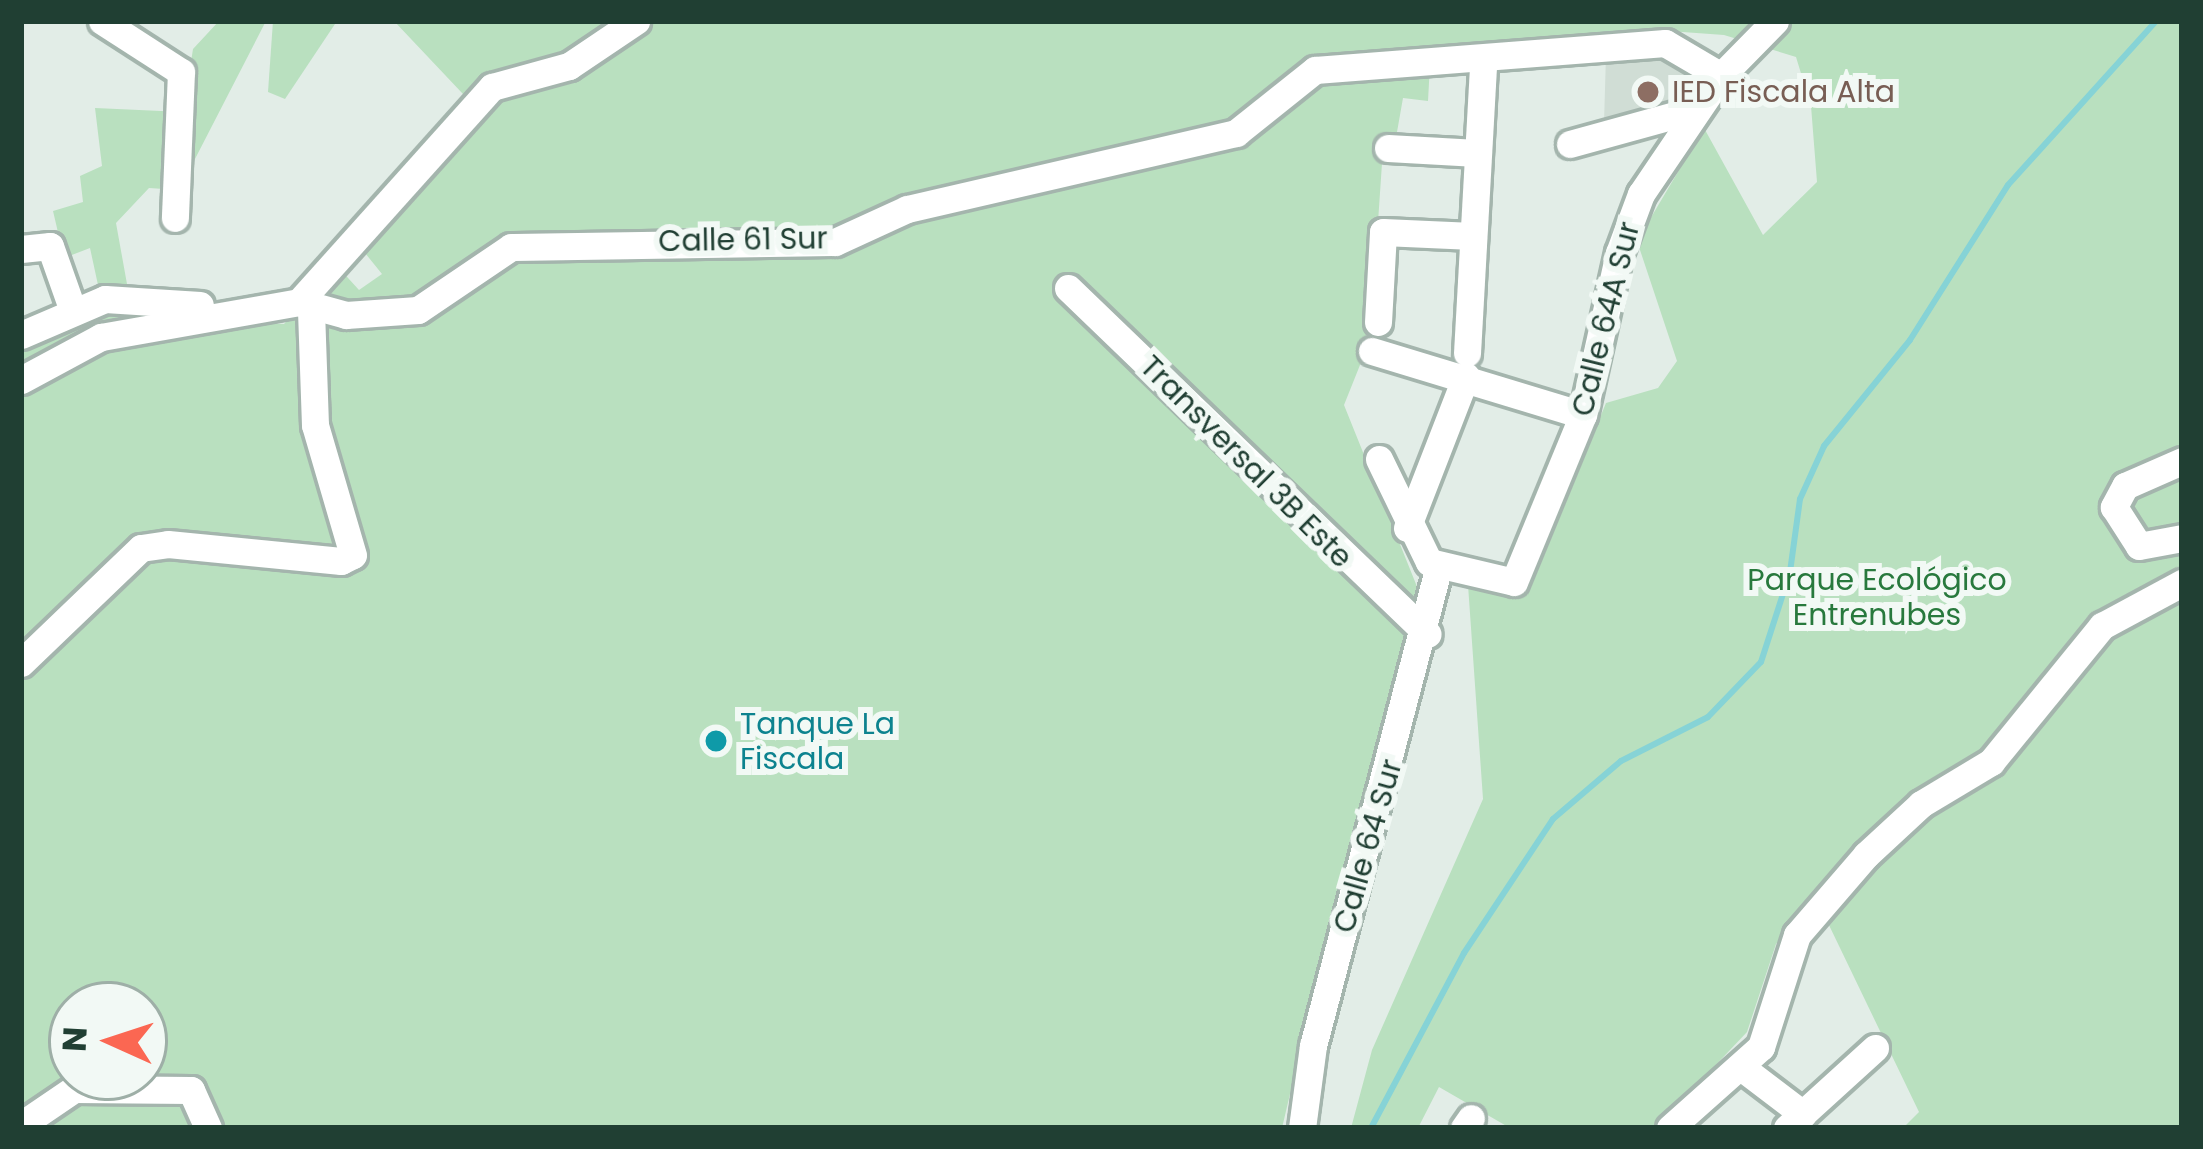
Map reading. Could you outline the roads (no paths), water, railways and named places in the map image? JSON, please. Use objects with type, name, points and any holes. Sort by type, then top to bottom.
[{"type":"street","points":[[21,663],[141,548],[347,560],[355,545],[312,407],[305,307],[392,192],[501,80],[569,66],[637,21]]},
{"type":"street","name":"Calle 64A Sur","points":[[1439,566],[1514,582],[1583,415],[1632,213],[1696,109],[1775,21]]},
{"type":"street","points":[[102,24],[181,73],[175,218]]},
{"type":"street","points":[[1412,536],[1467,364],[1483,63],[1665,44],[1721,76]]},
{"type":"street","name":"Calle 61 Sur","points":[[242,310],[305,307],[369,315],[429,306],[512,247],[835,242],[907,209],[1236,133],[1315,70],[1483,63]]},
{"type":"street","points":[[1570,144],[1696,109]]},
{"type":"street","points":[[1388,148],[1478,153]]},
{"type":"street","points":[[1378,322],[1383,232],[1473,236]]},
{"type":"street","points":[[21,249],[50,246],[72,308]]},
{"type":"street","name":"Transversal 3B Este","points":[[1068,287],[1427,634]]},
{"type":"street","points":[[21,335],[72,308],[115,298],[242,310]]},
{"type":"street","points":[[21,380],[101,337],[242,310]]},
{"type":"street","points":[[1372,351],[1467,364],[1583,415]]},
{"type":"street","points":[[1379,459],[1412,536],[1439,566]]},
{"type":"street","points":[[2182,461],[2125,486],[2114,507],[2122,531],[2139,546],[2182,538]]},
{"type":"street","name":"Calle 64 Sur","points":[[1302,1128],[1313,1046],[1427,634],[1439,566]]},
{"type":"street","points":[[1670,1128],[1761,1047],[1780,970],[1819,908],[1921,804],[1991,762],[2102,626],[2182,583]]},
{"type":"street","points":[[1741,1067],[1795,1121],[1875,1048]]},
{"type":"street","points":[[21,1125],[74,1089],[191,1090],[208,1128]]},
{"type":"waterway","points":[[1371,1128],[1464,953],[1553,819],[1621,761],[1708,717],[1761,662],[1790,572],[1800,499],[1824,446],[1910,340],[2008,185],[2156,21]]},
{"type":"place","name":"IED Fiscala Alta","points":[[1648,92]]},
{"type":"place","name":"Tanque La Fiscala","points":[[716,741]]},
{"type":"park label","name":"Parque Ecológico Entrenubes","points":[[1877,597]]}]
